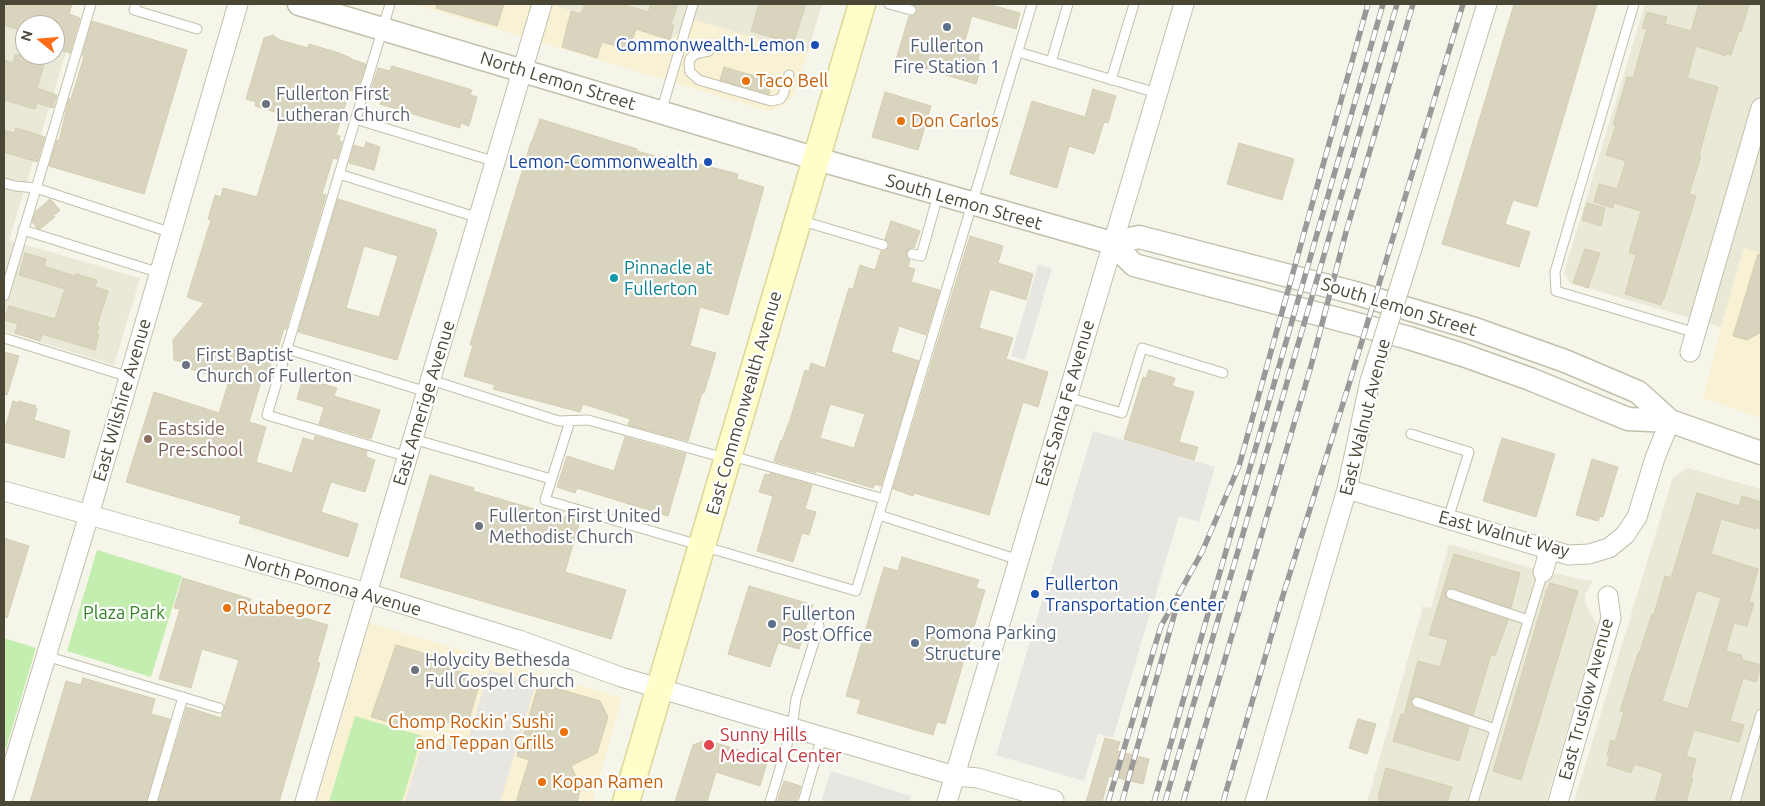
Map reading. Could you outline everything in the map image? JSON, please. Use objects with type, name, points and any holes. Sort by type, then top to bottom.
[{"type":"main road","name":"East Commonwealth Avenue","points":[[626,802],[862,4]]},
{"type":"street","name":"East Wilshire Avenue","points":[[4,795],[89,515],[238,4]]},
{"type":"street","name":"North Lemon Street","points":[[300,4],[817,159]]},
{"type":"street","name":"East Amerige Avenue","points":[[305,802],[542,4]]},
{"type":"street","name":"East Santa Fe Avenue","points":[[947,802],[1184,4]]},
{"type":"street","name":"East Walnut Avenue","points":[[1255,802],[1347,489],[1370,381],[1486,4]]},
{"type":"street","points":[[1690,352],[1761,108]]},
{"type":"street","name":"South Lemon Street","points":[[817,159],[1112,244],[1134,265],[1409,338],[1464,355],[1530,379],[1628,419],[1670,421],[1761,453]]},
{"type":"street","name":"South Lemon Street","points":[[1112,244],[1139,237],[1355,293],[1475,329],[1565,361],[1638,392],[1670,421]]},
{"type":"street","name":"East Walnut Way","points":[[1347,489],[1568,555],[1589,554],[1609,548],[1625,535],[1637,517],[1655,458],[1670,421]]},
{"type":"street","name":"North Pomona Avenue","points":[[4,491],[367,593],[519,640],[621,677],[822,737],[955,776],[978,778],[1054,800]]},
{"type":"street","points":[[1543,572],[1550,549]]},
{"type":"street","name":"East Truslow Avenue","points":[[1558,802],[1611,618],[1608,596]]},
{"type":"lane","points":[[4,296],[92,4]]},
{"type":"lane","points":[[136,4],[134,10],[197,29]]},
{"type":"lane","points":[[390,4],[267,415],[551,479]]},
{"type":"lane","points":[[661,112],[694,4]]},
{"type":"lane","points":[[889,4],[911,10]]},
{"type":"lane","points":[[570,421],[545,500],[856,591],[1032,4]]},
{"type":"lane","points":[[1051,62],[1068,4]]},
{"type":"lane","points":[[1111,80],[1134,4]]},
{"type":"lane","points":[[1634,4],[1555,272],[1556,291],[1696,333]]},
{"type":"lane","points":[[709,51],[695,54],[690,59],[690,72],[699,80],[771,101],[780,99],[783,95],[789,75]]},
{"type":"lane","points":[[1018,52],[1157,93]]},
{"type":"lane","points":[[355,119],[496,162]]},
{"type":"lane","points":[[339,174],[479,218]]},
{"type":"lane","points":[[4,183],[36,188],[172,233]]},
{"type":"lane","points":[[912,254],[921,256],[938,194]]},
{"type":"lane","points":[[799,220],[883,245]]},
{"type":"lane","points":[[23,230],[160,273]]},
{"type":"lane","points":[[4,338],[129,377]]},
{"type":"lane","points":[[1067,397],[1122,413],[1142,348],[1223,373]]},
{"type":"lane","points":[[287,349],[559,421],[588,420],[884,499]]},
{"type":"lane","points":[[1411,434],[1469,452],[1448,519]]},
{"type":"lane","points":[[879,515],[1019,560]]},
{"type":"lane","points":[[1473,802],[1543,572]]},
{"type":"lane","points":[[1451,594],[1528,620]]},
{"type":"lane","points":[[770,802],[792,728],[796,699],[818,626]]},
{"type":"lane","points":[[46,656],[219,708]]},
{"type":"lane","points":[[144,696],[147,686]]},
{"type":"lane","points":[[152,802],[183,697]]},
{"type":"lane","points":[[1417,702],[1495,729]]},
{"type":"lane","points":[[1735,802],[1761,714]]},
{"type":"lane","points":[[803,802],[822,737]]},
{"type":"shaded area","points":[[4,4],[37,4],[77,16],[65,56],[65,15],[15,15],[15,65],[62,65],[9,240],[140,278],[114,365],[4,331]]},
{"type":"shaded area","points":[[413,4],[556,4],[558,7],[671,39],[696,20],[807,54],[794,95],[784,106],[768,111]]},
{"type":"shaded area","points":[[556,4],[822,4],[807,54],[696,21],[671,39],[558,7]]},
{"type":"shaded area","points":[[1645,4],[1761,4],[1761,253],[1744,248],[1721,327],[1570,283],[1564,273]]},
{"type":"shaded area","points":[[1744,248],[1761,253],[1761,418],[1703,398]]},
{"type":"shaded area","points":[[1038,265],[1052,268],[1025,360],[1011,356]]},
{"type":"shaded area","points":[[1093,431],[1215,467],[1199,522],[1179,516],[1113,738],[1098,734],[1084,781],[996,755]]},
{"type":"shaded area","points":[[1688,468],[1761,489],[1761,802],[1574,802],[1673,477]]},
{"type":"shaded area","points":[[1449,544],[1531,568],[1584,580],[1593,580],[1585,595],[1585,603],[1598,627],[1546,802],[1367,802],[1423,606],[1431,608]]},
{"type":"shaded area","points":[[370,623],[622,698],[592,802],[317,802]]},
{"type":"shaded area","points":[[489,670],[536,683],[500,802],[405,802],[424,738],[465,750]]},
{"type":"shaded area","points":[[831,771],[911,796],[909,802],[821,802]]},
{"type":"green space","name":"Plaza Park","points":[[97,550],[182,576],[151,677],[67,651]]},
{"type":"green space","points":[[4,638],[36,648],[4,755]]},
{"type":"green space","points":[[355,716],[422,736],[402,802],[329,802]]},
{"type":"building","points":[[4,4],[72,4],[69,14],[80,18],[70,53],[65,51],[65,15],[15,15],[15,29],[4,25]]},
{"type":"building","points":[[437,4],[504,4],[497,26],[436,8]]},
{"type":"building","points":[[585,4],[621,4],[649,12],[650,4],[678,4],[671,24],[674,25],[670,40],[636,29],[629,50],[602,42],[597,58],[562,47],[571,11],[581,14]]},
{"type":"building","points":[[759,4],[806,4],[793,44],[751,31]]},
{"type":"building","points":[[913,4],[988,4],[1020,13],[1016,29],[972,16],[963,48],[980,53],[978,60],[983,61],[976,84],[896,60],[909,16],[913,16],[917,12],[917,8]]},
{"type":"building","points":[[1514,4],[1597,4],[1537,207],[1513,200],[1505,224],[1530,232],[1519,267],[1442,244]]},
{"type":"building","points":[[1699,4],[1749,4],[1741,32],[1739,31],[1731,55],[1726,54],[1726,56],[1696,46],[1687,78],[1718,87],[1699,155],[1701,156],[1689,194],[1696,196],[1661,305],[1625,294],[1636,255],[1629,253],[1641,211],[1614,203],[1613,208],[1594,202],[1599,184],[1617,189],[1626,161],[1606,155],[1616,125],[1613,125],[1627,77],[1633,78],[1647,29],[1642,28],[1647,12],[1667,17],[1665,24],[1691,31]]},
{"type":"building","points":[[92,21],[187,50],[144,194],[49,166],[57,140],[59,141],[69,98],[71,99],[84,57],[82,56]]},
{"type":"building","points":[[273,35],[280,40],[308,48],[309,44],[366,64],[357,92],[350,90],[336,135],[340,136],[339,140],[342,142],[337,159],[333,158],[322,194],[326,195],[286,329],[284,328],[278,349],[269,346],[271,371],[260,385],[249,422],[266,427],[256,462],[292,473],[303,438],[314,441],[315,436],[367,451],[366,457],[375,460],[365,492],[331,482],[321,512],[358,524],[348,557],[239,523],[241,516],[126,482],[154,392],[219,413],[229,381],[187,368],[189,364],[174,360],[173,340],[204,303],[187,297],[211,220],[208,219],[215,195],[221,197],[223,188],[257,197],[282,114],[255,106],[256,102],[246,99],[264,38]]},
{"type":"building","points":[[15,55],[15,65],[44,65],[37,88],[57,95],[53,108],[37,103],[35,109],[4,100],[4,60],[13,63]]},
{"type":"building","points":[[392,66],[472,90],[470,95],[477,97],[469,126],[461,123],[460,128],[380,104],[382,100],[369,96],[378,68],[390,71]]},
{"type":"building","name":"Taco Bell","points":[[724,67],[772,81],[769,94],[720,80]]},
{"type":"building","points":[[1093,89],[1116,96],[1108,123],[1104,122],[1094,154],[1069,146],[1057,188],[1010,174],[1032,101],[1085,117]]},
{"type":"building","name":"Don Carlos","points":[[885,92],[931,106],[918,150],[872,137]]},
{"type":"building","name":"Pinnacle at Fullerton","points":[[540,119],[637,149],[637,151],[666,159],[667,156],[738,174],[737,179],[764,187],[728,315],[700,307],[690,346],[716,353],[688,441],[628,425],[630,419],[583,404],[580,412],[493,389],[495,385],[464,376],[473,345],[470,345],[531,142]]},
{"type":"building","points":[[16,128],[45,137],[37,162],[4,152],[4,130],[14,133]]},
{"type":"building","points":[[366,142],[380,147],[374,170],[349,163],[354,145],[364,148]]},
{"type":"building","points":[[1239,143],[1294,159],[1282,200],[1227,184]]},
{"type":"building","points":[[50,199],[60,210],[53,216],[55,217],[40,229],[37,228],[32,222],[36,211]]},
{"type":"building","points":[[338,199],[436,230],[435,232],[437,233],[397,360],[298,332]],"holes":[[[364,246],[398,256],[379,317],[346,308]]]},
{"type":"building","points":[[1587,203],[1605,208],[1601,226],[1582,220]]},
{"type":"building","points":[[891,221],[920,231],[914,248],[910,248],[906,253],[907,258],[910,260],[908,267],[915,269],[911,282],[940,290],[926,335],[899,326],[891,352],[919,361],[881,486],[875,484],[873,488],[774,461],[790,420],[805,370],[809,371],[811,363],[825,368],[849,288],[853,289],[860,265],[875,270],[881,251],[885,251],[889,247],[889,243],[885,239]],"holes":[[[830,404],[865,414],[854,448],[820,438]]]},
{"type":"building","points":[[970,236],[1003,246],[998,263],[1033,274],[1026,300],[990,289],[979,328],[1013,338],[1006,359],[1048,372],[1038,407],[1023,402],[989,515],[914,493],[913,496],[893,489]]},
{"type":"building","points":[[1585,249],[1600,253],[1588,288],[1573,283]]},
{"type":"building","points":[[25,253],[46,259],[44,266],[75,276],[76,274],[97,280],[95,287],[108,291],[97,326],[99,327],[96,334],[99,334],[95,350],[42,334],[40,341],[15,333],[18,324],[4,320],[9,306],[55,319],[65,289],[19,275]]},
{"type":"building","points":[[1758,254],[1761,255],[1761,332],[1747,340],[1733,336]]},
{"type":"building","points":[[4,352],[19,356],[7,395],[4,394]]},
{"type":"building","points":[[1149,370],[1175,378],[1172,386],[1194,392],[1179,442],[1198,447],[1194,460],[1124,439],[1143,377],[1146,378]]},
{"type":"building","points":[[303,378],[337,388],[334,396],[380,410],[371,439],[319,424],[324,407],[297,399]]},
{"type":"building","points":[[13,401],[36,406],[34,420],[70,431],[64,458],[4,442],[4,432]]},
{"type":"building","points":[[625,437],[686,454],[668,516],[577,488],[575,493],[557,487],[567,456],[614,471]]},
{"type":"building","points":[[1502,438],[1555,454],[1536,517],[1483,501]]},
{"type":"building","points":[[1592,459],[1618,467],[1603,517],[1600,516],[1598,521],[1576,515]]},
{"type":"building","points":[[770,473],[812,485],[805,509],[816,512],[809,535],[802,533],[793,562],[757,551],[773,496],[759,492],[765,474],[770,475]]},
{"type":"building","points":[[430,475],[474,488],[473,491],[565,518],[565,516],[580,520],[565,572],[626,590],[611,639],[400,577]]},
{"type":"building","points":[[1697,493],[1739,506],[1742,496],[1761,502],[1761,529],[1721,519],[1711,554],[1758,569],[1749,602],[1754,603],[1747,626],[1734,623],[1726,651],[1741,655],[1743,660],[1761,665],[1756,682],[1743,678],[1730,721],[1744,725],[1739,742],[1694,730],[1686,756],[1696,759],[1686,802],[1655,802],[1663,773],[1634,764],[1631,773],[1607,765],[1610,756],[1607,755],[1611,740],[1615,742],[1624,712],[1620,711],[1638,653],[1652,614],[1654,614],[1665,576],[1671,578]],"holes":[[[1697,590],[1721,598],[1688,709],[1662,701]]]},
{"type":"building","points":[[4,538],[29,546],[7,618],[4,617]]},
{"type":"building","points":[[1454,554],[1520,573],[1511,608],[1453,588],[1447,589],[1445,592],[1446,598],[1449,600],[1508,620],[1495,656],[1491,655],[1473,715],[1419,696],[1415,696],[1411,700],[1411,704],[1415,708],[1469,727],[1459,761],[1393,741],[1401,714],[1404,715],[1418,661],[1440,667],[1448,640],[1429,635]]},
{"type":"building","name":"Pomona Parking Structure","points":[[902,557],[979,580],[976,588],[985,590],[945,724],[937,722],[933,735],[857,713],[861,700],[846,696],[884,567],[898,571]]},
{"type":"building","points":[[183,578],[251,599],[250,602],[328,625],[317,662],[320,663],[279,802],[158,802],[187,707],[221,718],[239,660],[202,649],[191,688],[159,679],[180,609],[174,608]]},
{"type":"building","points":[[1550,583],[1578,591],[1521,780],[1493,771]]},
{"type":"building","name":"Fullerton Post Office","points":[[749,586],[813,605],[799,649],[778,643],[770,667],[728,654]]},
{"type":"building","points":[[396,645],[450,661],[448,668],[481,678],[467,727],[418,714],[413,729],[371,717]]},
{"type":"building","points":[[83,678],[155,699],[151,714],[170,719],[146,802],[30,802],[66,681],[81,685]]},
{"type":"building","name":"Chomp Rockin' Sushi and Teppan Grills","points":[[539,683],[600,701],[608,717],[597,753],[571,766],[581,787],[577,802],[516,802],[529,760],[517,756]]},
{"type":"building","points":[[1358,719],[1376,724],[1367,754],[1349,748]]},
{"type":"building","points":[[1105,738],[1120,742],[1117,751],[1149,759],[1143,784],[1109,776],[1102,802],[1086,802]]},
{"type":"building","points":[[706,740],[768,759],[760,786],[716,772],[707,802],[675,802],[693,745]]},
{"type":"building","points":[[1386,768],[1452,787],[1447,802],[1378,802]]},
{"type":"building","points":[[784,781],[801,786],[796,802],[777,802]]},
{"type":"railway","points":[[1108,802],[1161,626],[1202,552],[1239,466],[1368,4]]},
{"type":"railway","points":[[1154,802],[1383,4]]},
{"type":"railway","points":[[1165,802],[1397,4]]},
{"type":"railway","points":[[1183,802],[1311,366],[1346,232],[1413,4]]},
{"type":"railway","points":[[1223,802],[1284,592],[1350,381],[1463,4]]},
{"type":"railway","points":[[1122,802],[1175,612]]},
{"type":"place","name":"Fullerton Fire Station 1","points":[[947,27]]},
{"type":"place","name":"Commonwealth-Lemon","points":[[815,45]]},
{"type":"place","name":"Taco Bell","points":[[746,81]]},
{"type":"place","name":"Fullerton First Lutheran Church","points":[[266,104]]},
{"type":"place","name":"Don Carlos","points":[[901,121]]},
{"type":"place","name":"Lemon-Commonwealth","points":[[708,162]]},
{"type":"place","name":"Pinnacle at Fullerton","points":[[614,278]]},
{"type":"place","name":"First Baptist Church of Fullerton","points":[[186,365]]},
{"type":"place","name":"Eastside Pre-school","points":[[148,439]]},
{"type":"place","name":"Fullerton First United Methodist Church","points":[[479,526]]},
{"type":"place","name":"Fullerton Transportation Center","points":[[1035,594]]},
{"type":"place","name":"Rutabegorz","points":[[227,608]]},
{"type":"place","name":"Fullerton Post Office","points":[[772,624]]},
{"type":"place","name":"Pomona Parking Structure","points":[[915,643]]},
{"type":"place","name":"Holycity Bethesda Full Gospel Church","points":[[415,670]]},
{"type":"place","name":"Chomp Rockin' Sushi and Teppan Grills","points":[[564,732]]},
{"type":"place","name":"Sunny Hills Medical Center","points":[[709,745]]},
{"type":"place","name":"Kopan Ramen","points":[[542,782]]}]
